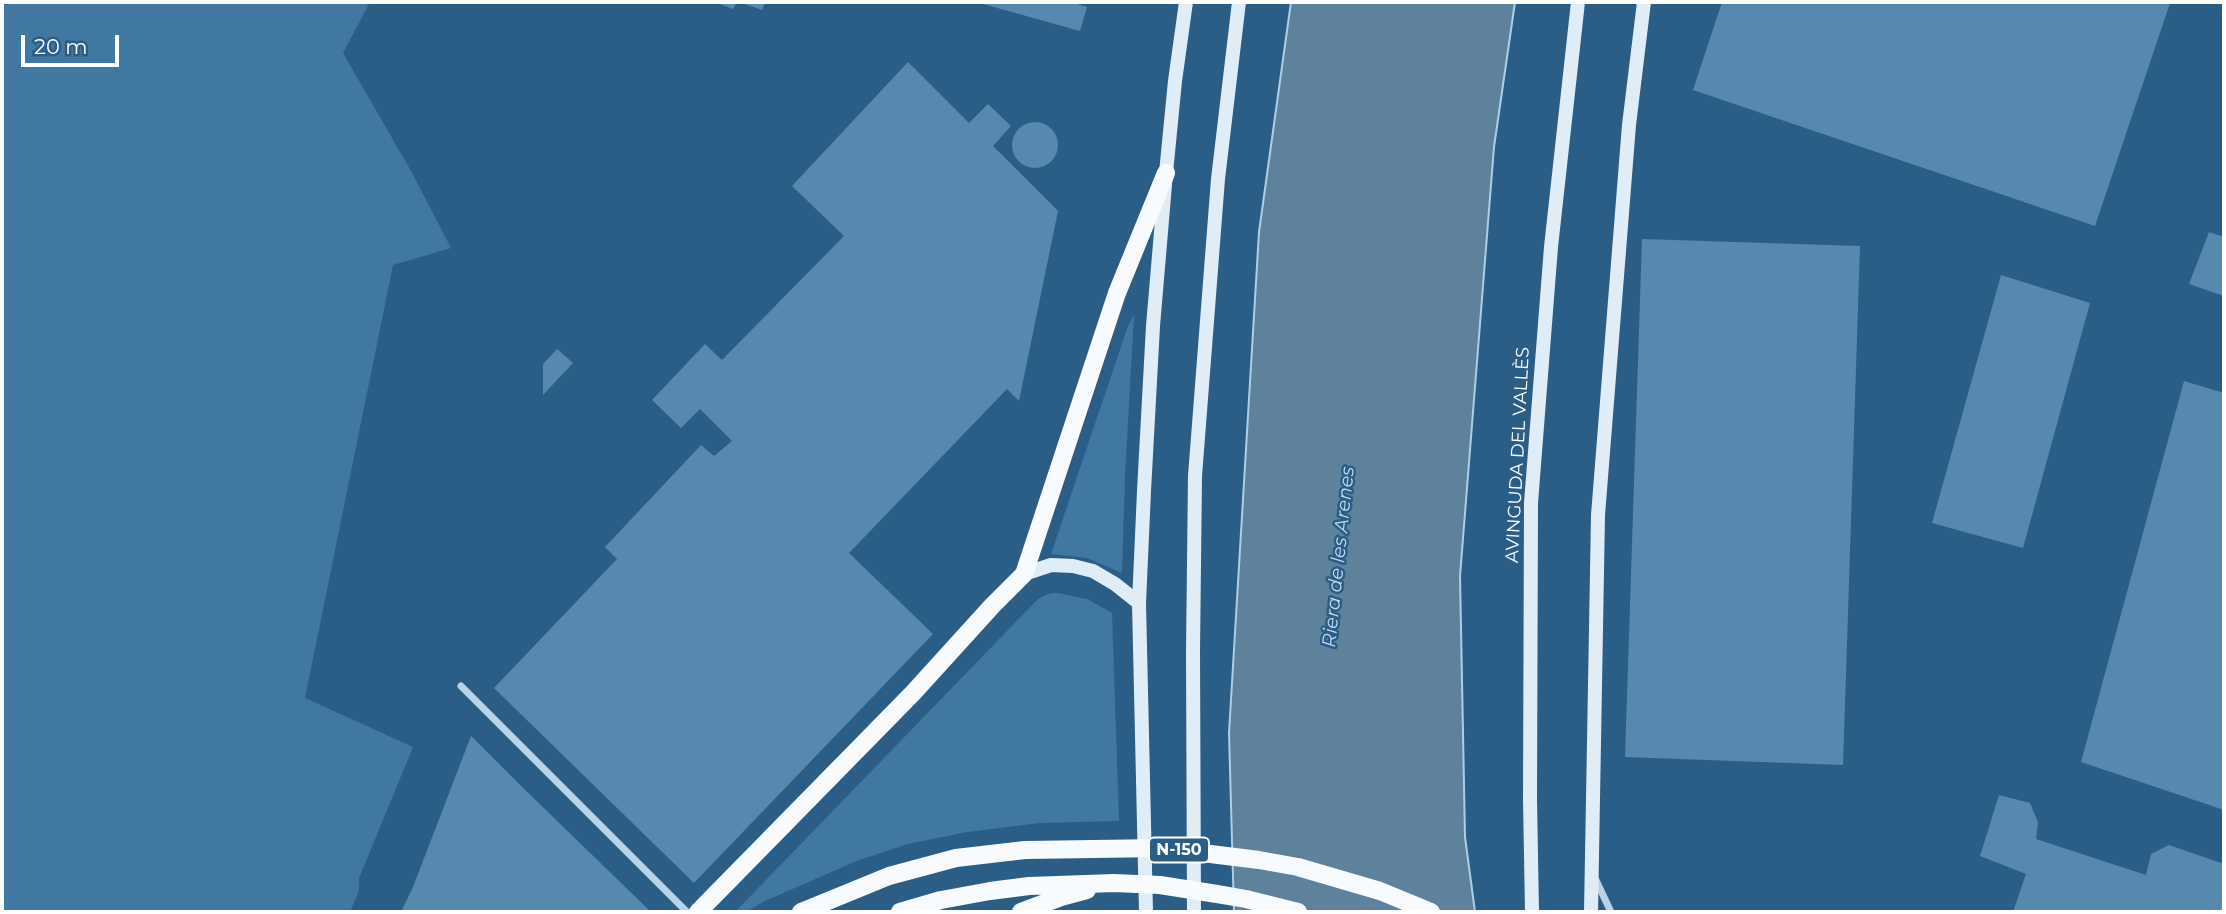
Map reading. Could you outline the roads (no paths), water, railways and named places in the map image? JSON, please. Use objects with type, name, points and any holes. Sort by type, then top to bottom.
[{"type":"main road","points":[[1146,912],[1139,603],[1153,326],[1175,80],[1186,2]]},
{"type":"main road","points":[[1194,912],[1195,475],[1218,179],[1228,75],[1239,2]]},
{"type":"main road","name":"AVINGUDA DEL VALLÈS","points":[[1532,912],[1531,502],[1551,247],[1578,2]]},
{"type":"main road","points":[[1577,17],[1584,2]]},
{"type":"main road","points":[[1591,912],[1598,514],[1629,125],[1644,2]]},
{"type":"main road","points":[[1024,574],[1117,293],[1166,173]]},
{"type":"main road","points":[[698,912],[1024,574],[1051,565],[1073,566],[1093,571],[1139,603]]},
{"type":"main road","name":"N-150","points":[[801,912],[889,876],[956,858],[1025,850],[1162,848],[1298,867],[1380,891],[1431,912]]},
{"type":"main road","points":[[1021,912],[1061,897],[1114,883]]},
{"type":"main road","name":"N-150","points":[[900,912],[941,900],[1028,886],[1114,883],[1160,885],[1217,894],[1297,912]]},
{"type":"street","points":[[461,686],[687,912]]},
{"type":"street","points":[[1590,866],[1611,912]]},
{"type":"water","name":"Riera de les Arenes","points":[[1291,2],[1515,2],[1494,147],[1460,576],[1465,837],[1475,912],[1234,912],[1229,733],[1259,232]]}]
